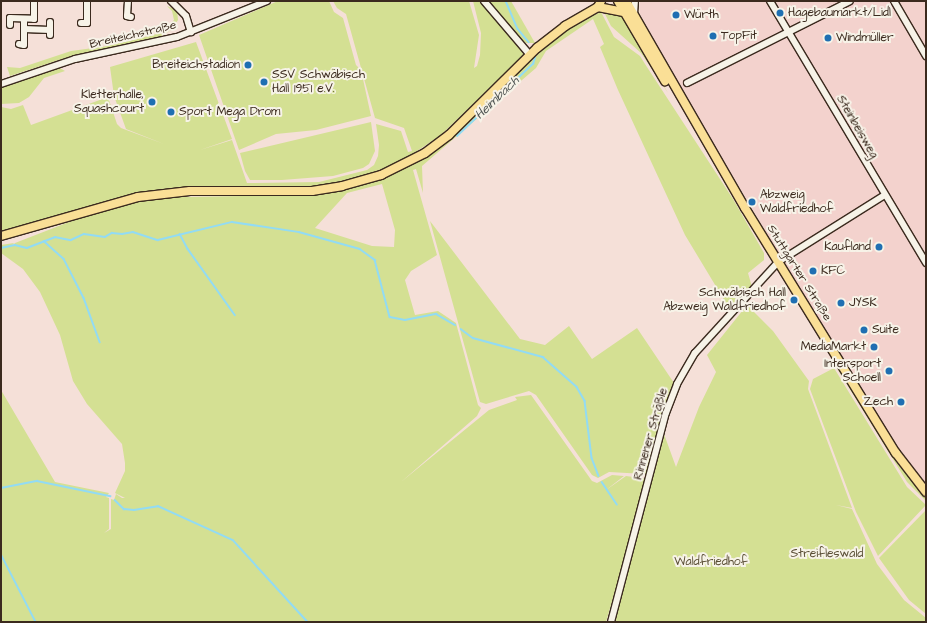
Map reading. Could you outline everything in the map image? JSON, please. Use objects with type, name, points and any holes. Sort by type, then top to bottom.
[{"type":"main road","name":"Stuttgarter Straße","points":[[618,1],[652,61],[715,157]]},
{"type":"main road","name":"Stuttgarter Straße","points":[[626,1],[715,157],[778,262],[896,453],[926,492]]},
{"type":"main road","points":[[1,236],[138,197],[190,191],[312,191],[342,186],[376,177],[425,152],[449,135],[530,55],[565,26],[602,3],[624,12]]},
{"type":"street","points":[[33,30],[34,1]]},
{"type":"street","points":[[87,1],[87,23]]},
{"type":"street","points":[[127,17],[128,1]]},
{"type":"street","points":[[171,1],[186,16],[191,32]]},
{"type":"street","name":"Breiteichstraße","points":[[1,84],[75,59],[162,41],[191,32],[267,1]]},
{"type":"street","points":[[484,1],[530,55]]},
{"type":"street","points":[[634,15],[635,1]]},
{"type":"street","name":"Steinbeisweg","points":[[770,1],[926,263]]},
{"type":"street","points":[[687,83],[850,1]]},
{"type":"street","points":[[894,1],[926,56]]},
{"type":"street","points":[[10,19],[34,19]]},
{"type":"street","points":[[24,19],[24,45]]},
{"type":"street","points":[[24,29],[50,32],[50,22]]},
{"type":"street","name":"Rinnener Sträßle","points":[[611,622],[661,431],[677,384],[695,353],[715,328],[778,262],[885,195]]},
{"type":"shaded area","points":[[640,1],[926,1],[926,488],[911,471],[842,360],[682,91],[640,14]]},
{"type":"green space","name":"SSV Schwäbisch Hall 1951 e.V.","points":[[278,1],[329,1],[334,12],[343,18],[356,65],[361,70],[371,116],[316,130],[276,134],[239,150],[199,35]]},
{"type":"green space","points":[[333,1],[469,1],[479,35],[474,68],[477,66],[480,55],[481,33],[473,1],[480,1],[524,54],[441,135],[402,161],[373,173],[326,185],[300,188],[175,188],[145,192],[110,200],[1,232],[1,107],[11,109],[23,105],[31,125],[108,97],[117,124],[121,128],[164,144],[126,129],[114,96],[110,67],[196,42],[232,139],[200,150],[232,140],[247,183],[319,182],[367,170],[374,165],[378,156],[379,145],[376,124],[401,131],[408,152],[412,151],[404,128],[375,118],[346,14],[337,8]]},
{"type":"green space","points":[[489,1],[511,1],[535,43],[526,43],[519,39]]},
{"type":"green space","points":[[167,6],[177,10],[178,20],[171,30],[159,38],[65,58],[10,76],[7,67],[20,68],[71,51],[108,46],[161,33],[174,20],[172,11]]},
{"type":"green space","points":[[607,11],[620,14],[625,19],[668,93],[641,53],[611,26],[604,12]]},
{"type":"green space","points":[[601,12],[614,37],[640,56],[733,199],[764,253],[764,260],[748,273],[752,287],[729,308],[685,235],[618,90],[600,47],[604,44],[593,19],[546,51],[536,68],[422,166],[423,193],[416,169],[413,170],[437,255],[411,271],[405,280],[415,315],[438,311],[456,323],[478,405],[481,408],[477,416],[401,482],[489,410],[517,400],[515,397],[531,395],[592,481],[597,483],[612,475],[624,476],[606,490],[626,476],[648,479],[606,622],[1,622],[1,390],[55,482],[109,493],[106,497],[109,498],[109,529],[104,533],[111,529],[111,499],[114,500],[116,494],[122,498],[125,498],[115,493],[125,471],[125,463],[122,444],[87,404],[73,381],[60,335],[40,292],[23,269],[1,253],[1,245],[14,243],[11,247],[15,243],[69,222],[144,198],[170,194],[186,197],[289,195],[390,174],[477,113],[556,37],[578,22]],"holes":[[[382,184],[395,230],[394,247],[372,246],[315,228],[347,193]]]},
{"type":"green space","points":[[58,67],[65,71],[44,78],[29,97],[19,103],[1,104],[1,87]]},
{"type":"green space","points":[[371,122],[375,151],[369,164],[363,168],[333,176],[282,180],[250,180],[245,171],[240,153]]},
{"type":"green space","points":[[430,221],[520,339],[545,345],[569,326],[592,359],[637,328],[674,383],[662,414],[648,472],[645,474],[609,472],[598,478],[592,475],[536,395],[529,391],[486,404],[480,402]]},
{"type":"green space","points":[[747,305],[773,331],[809,381],[808,389],[852,508],[836,505],[852,509],[877,564],[904,600],[926,618],[926,622],[613,622],[664,434],[676,467],[699,407],[716,372],[707,355]]},
{"type":"green space","points":[[839,365],[899,465],[926,496],[926,501],[907,482],[838,370],[836,366]]},
{"type":"green space","points":[[834,368],[907,487],[926,505],[878,556],[856,512],[810,389],[813,379]]},
{"type":"green space","points":[[926,510],[926,614],[909,600],[879,558]]},
{"type":"waterway","name":"Heimbach","points":[[506,1],[518,29],[529,42]]},
{"type":"waterway","name":"Heimbach","points":[[457,136],[533,64],[535,58]]},
{"type":"waterway","points":[[1,248],[15,245],[27,248],[55,237],[71,240],[84,234],[105,237],[112,233],[122,234],[133,232],[158,240],[232,222],[299,232],[360,249],[375,260],[390,317],[405,320],[436,314],[455,325]]},
{"type":"waterway","points":[[180,234],[188,249],[235,315]]},
{"type":"waterway","points":[[44,241],[64,259],[84,298],[100,342]]},
{"type":"waterway","points":[[461,329],[473,338],[543,357],[577,387],[585,401],[592,458],[599,476]]},
{"type":"waterway","points":[[1,488],[37,481],[110,496]]},
{"type":"waterway","points":[[602,482],[617,504]]},
{"type":"waterway","points":[[115,500],[124,509],[134,510],[158,506],[233,540],[308,622]]},
{"type":"waterway","points":[[1,554],[36,622]]},
{"type":"place","name":"Hagebaumarkt/Lidl","points":[[780,13]]},
{"type":"place","name":"Würth","points":[[676,15]]},
{"type":"place","name":"TopFit","points":[[713,36]]},
{"type":"place","name":"Windmüller","points":[[828,38]]},
{"type":"place","name":"Breiteichstadion","points":[[248,65]]},
{"type":"place","name":"SSV Schwäbisch Hall 1951 e.V.","points":[[264,82]]},
{"type":"place","name":"Kletterhalle, Squashcourt","points":[[152,102]]},
{"type":"place","name":"Sport Mega Drom","points":[[171,112]]},
{"type":"place","name":"Abzweig Waldfriedhof","points":[[752,202]]},
{"type":"place","name":"Kaufland","points":[[879,247]]},
{"type":"place","name":"KFC","points":[[813,271]]},
{"type":"place","name":"Schwäbisch Hall Abzweig Waldfriedhof","points":[[794,300]]},
{"type":"place","name":"JYSK","points":[[841,303]]},
{"type":"place","name":"Suite","points":[[864,330]]},
{"type":"place","name":"MediaMarkt","points":[[874,347]]},
{"type":"place","name":"Intersport Schoell","points":[[889,371]]},
{"type":"place","name":"Zech","points":[[901,402]]},
{"type":"park label","name":"Streifleswald","points":[[827,554]]},
{"type":"park label","name":"Waldfriedhof","points":[[711,562]]}]
